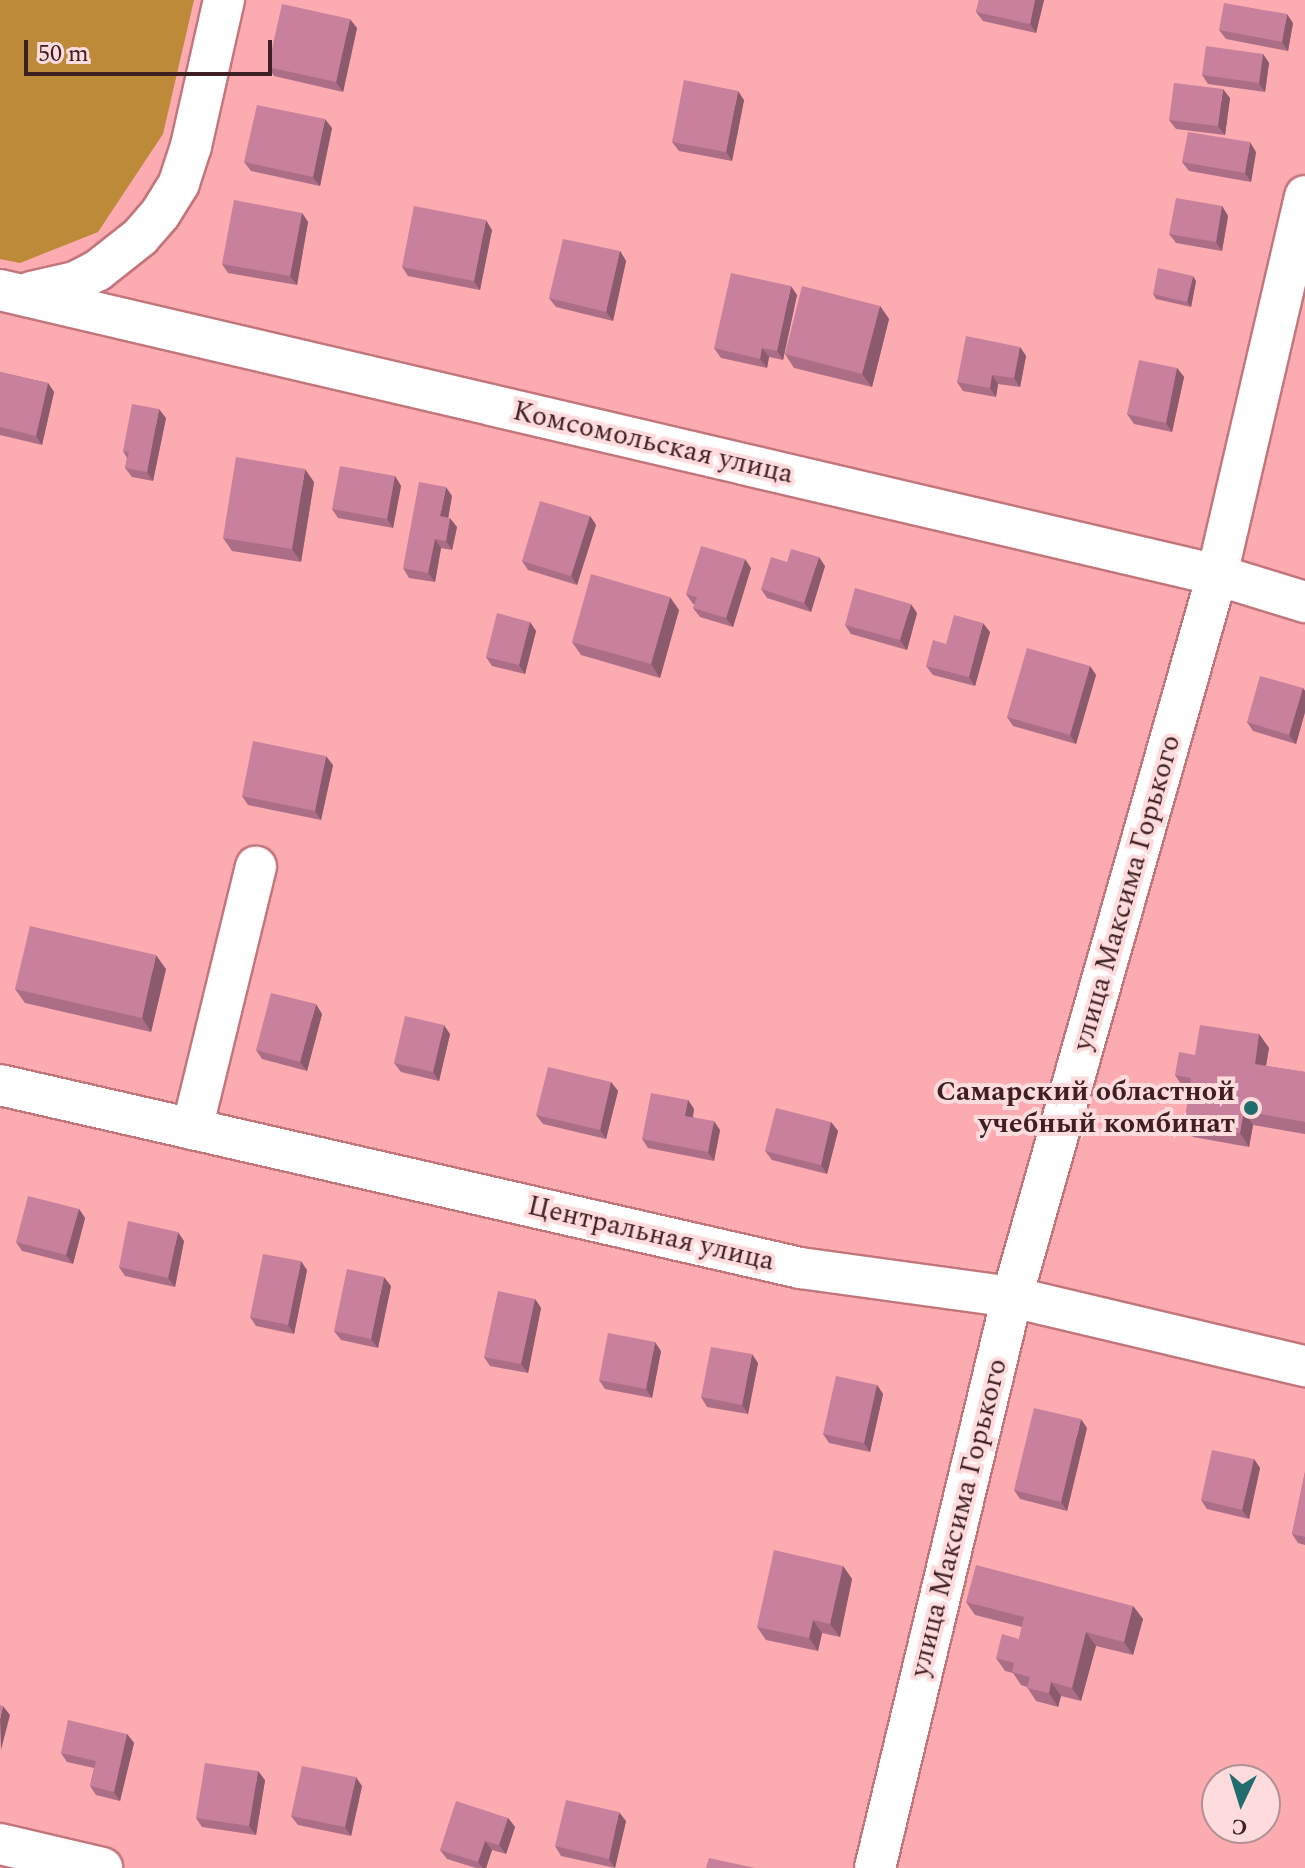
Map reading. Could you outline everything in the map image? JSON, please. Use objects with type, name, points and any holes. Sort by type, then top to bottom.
[{"type":"street","points":[[11,292],[75,282],[97,271],[140,237],[160,214],[179,183],[191,146],[224,0]]},
{"type":"street","name":"улица Максима Горького","points":[[875,1868],[1012,1297],[1217,575],[1305,196]]},
{"type":"street","name":"Комсомольская улица","points":[[11,292],[1217,575],[1305,602]]},
{"type":"street","points":[[192,1129],[256,867]]},
{"type":"street","name":"Центральная улица","points":[[0,1085],[800,1268],[1012,1297],[1305,1366]]},
{"type":"street","points":[[0,1844],[102,1868]]},
{"type":"shaded area","points":[[0,0],[194,0],[163,134],[98,232],[20,263],[0,259]]},
{"type":"building","points":[[979,0],[1035,0],[1030,24],[976,12]]},
{"type":"building","points":[[1224,3],[1287,14],[1282,42],[1219,30]]},
{"type":"building","points":[[282,4],[350,19],[336,82],[268,67]]},
{"type":"building","points":[[1206,46],[1263,54],[1259,83],[1202,75]]},
{"type":"building","points":[[684,80],[738,91],[726,152],[672,142]]},
{"type":"building","points":[[1174,83],[1223,89],[1218,126],[1169,120]]},
{"type":"building","points":[[257,105],[325,119],[313,177],[244,162]]},
{"type":"building","points":[[1188,132],[1250,142],[1245,173],[1182,162]]},
{"type":"building","points":[[1176,198],[1222,206],[1216,242],[1169,234]]},
{"type":"building","points":[[234,200],[302,213],[290,276],[222,264]]},
{"type":"building","points":[[414,206],[486,220],[474,281],[402,267]]},
{"type":"building","points":[[563,239],[620,251],[606,312],[549,298]]},
{"type":"building","points":[[1158,268],[1193,276],[1187,302],[1153,294]]},
{"type":"building","points":[[731,273],[791,286],[777,351],[762,348],[760,359],[714,348]]},
{"type":"building","points":[[802,286],[880,306],[862,374],[785,354]]},
{"type":"building","points":[[966,336],[1020,347],[1014,378],[992,375],[990,388],[957,382]]},
{"type":"building","points":[[1139,360],[1177,368],[1166,423],[1127,414]]},
{"type":"building","points":[[0,372],[48,383],[36,436],[0,427]]},
{"type":"building","points":[[132,404],[159,409],[147,472],[125,468],[129,452],[123,451]]},
{"type":"building","points":[[236,457],[305,469],[292,549],[223,538]]},
{"type":"building","points":[[340,466],[395,476],[387,519],[332,509]]},
{"type":"building","points":[[419,482],[446,487],[440,516],[450,518],[446,541],[435,539],[428,573],[403,568]]},
{"type":"building","points":[[540,501],[590,516],[571,576],[522,561]]},
{"type":"building","points":[[701,546],[745,559],[726,618],[693,608],[697,597],[686,594]]},
{"type":"building","points":[[791,549],[819,557],[804,603],[761,589],[771,557],[787,562]]},
{"type":"building","points":[[591,574],[670,597],[651,664],[572,642]]},
{"type":"building","points":[[855,588],[911,604],[900,640],[845,625]]},
{"type":"building","points":[[497,613],[530,622],[519,665],[486,657]]},
{"type":"building","points":[[954,615],[983,623],[969,677],[926,666],[933,640],[946,644]]},
{"type":"building","points":[[1027,648],[1090,666],[1070,735],[1007,717]]},
{"type":"building","points":[[1260,676],[1303,688],[1289,735],[1247,722]]},
{"type":"building","points":[[253,741],[326,756],[315,811],[242,796]]},
{"type":"building","points":[[30,926],[156,955],[142,1018],[15,989]]},
{"type":"building","points":[[271,993],[316,1004],[300,1062],[256,1050]]},
{"type":"building","points":[[405,1016],[444,1025],[433,1072],[394,1063]]},
{"type":"building","name":"Самарский областной учебный комбинат","points":[[1200,1025],[1259,1034],[1255,1064],[1305,1072],[1305,1122],[1244,1111],[1240,1133],[1184,1124],[1191,1078],[1175,1075],[1179,1052],[1195,1055]]},
{"type":"building","points":[[548,1067],[611,1082],[600,1130],[536,1115]]},
{"type":"building","points":[[651,1093],[688,1100],[685,1116],[714,1121],[708,1152],[642,1139]]},
{"type":"building","points":[[776,1108],[831,1122],[821,1165],[765,1151]]},
{"type":"building","points":[[28,1196],[79,1209],[66,1255],[16,1242]]},
{"type":"building","points":[[128,1221],[178,1232],[168,1278],[119,1267]]},
{"type":"building","points":[[263,1254],[301,1261],[288,1325],[250,1317]]},
{"type":"building","points":[[347,1269],[384,1277],[371,1339],[334,1331]]},
{"type":"building","points":[[498,1291],[535,1299],[521,1364],[484,1357]]},
{"type":"building","points":[[608,1333],[655,1342],[646,1389],[599,1380]]},
{"type":"building","points":[[711,1347],[752,1354],[742,1405],[701,1397]]},
{"type":"building","points":[[836,1376],[877,1385],[864,1443],[823,1434]]},
{"type":"building","points":[[1034,1408],[1081,1419],[1061,1502],[1014,1490]]},
{"type":"building","points":[[1212,1450],[1254,1459],[1242,1510],[1201,1500]]},
{"type":"building","points":[[1305,1472],[1305,1537],[1292,1534]]},
{"type":"building","points":[[774,1550],[843,1566],[830,1624],[813,1620],[809,1638],[757,1627]]},
{"type":"building","points":[[976,1565],[1133,1606],[1124,1642],[1086,1632],[1072,1688],[1051,1682],[1049,1693],[1027,1688],[1030,1677],[1012,1672],[1014,1663],[996,1658],[1002,1634],[1019,1639],[1024,1617],[966,1602]]},
{"type":"building","points":[[68,1720],[127,1734],[114,1792],[90,1786],[96,1761],[61,1753]]},
{"type":"building","points":[[205,1763],[258,1771],[249,1826],[196,1818]]},
{"type":"building","points":[[302,1766],[356,1777],[345,1827],[291,1816]]},
{"type":"building","points":[[566,1800],[619,1812],[609,1859],[555,1846]]},
{"type":"building","points":[[456,1801],[508,1818],[499,1845],[485,1841],[478,1862],[440,1850]]},
{"type":"building","points":[[709,1858],[755,1868],[706,1868]]},
{"type":"place","name":"Самарский областной учебный комбинат","points":[[1251,1108]]}]
